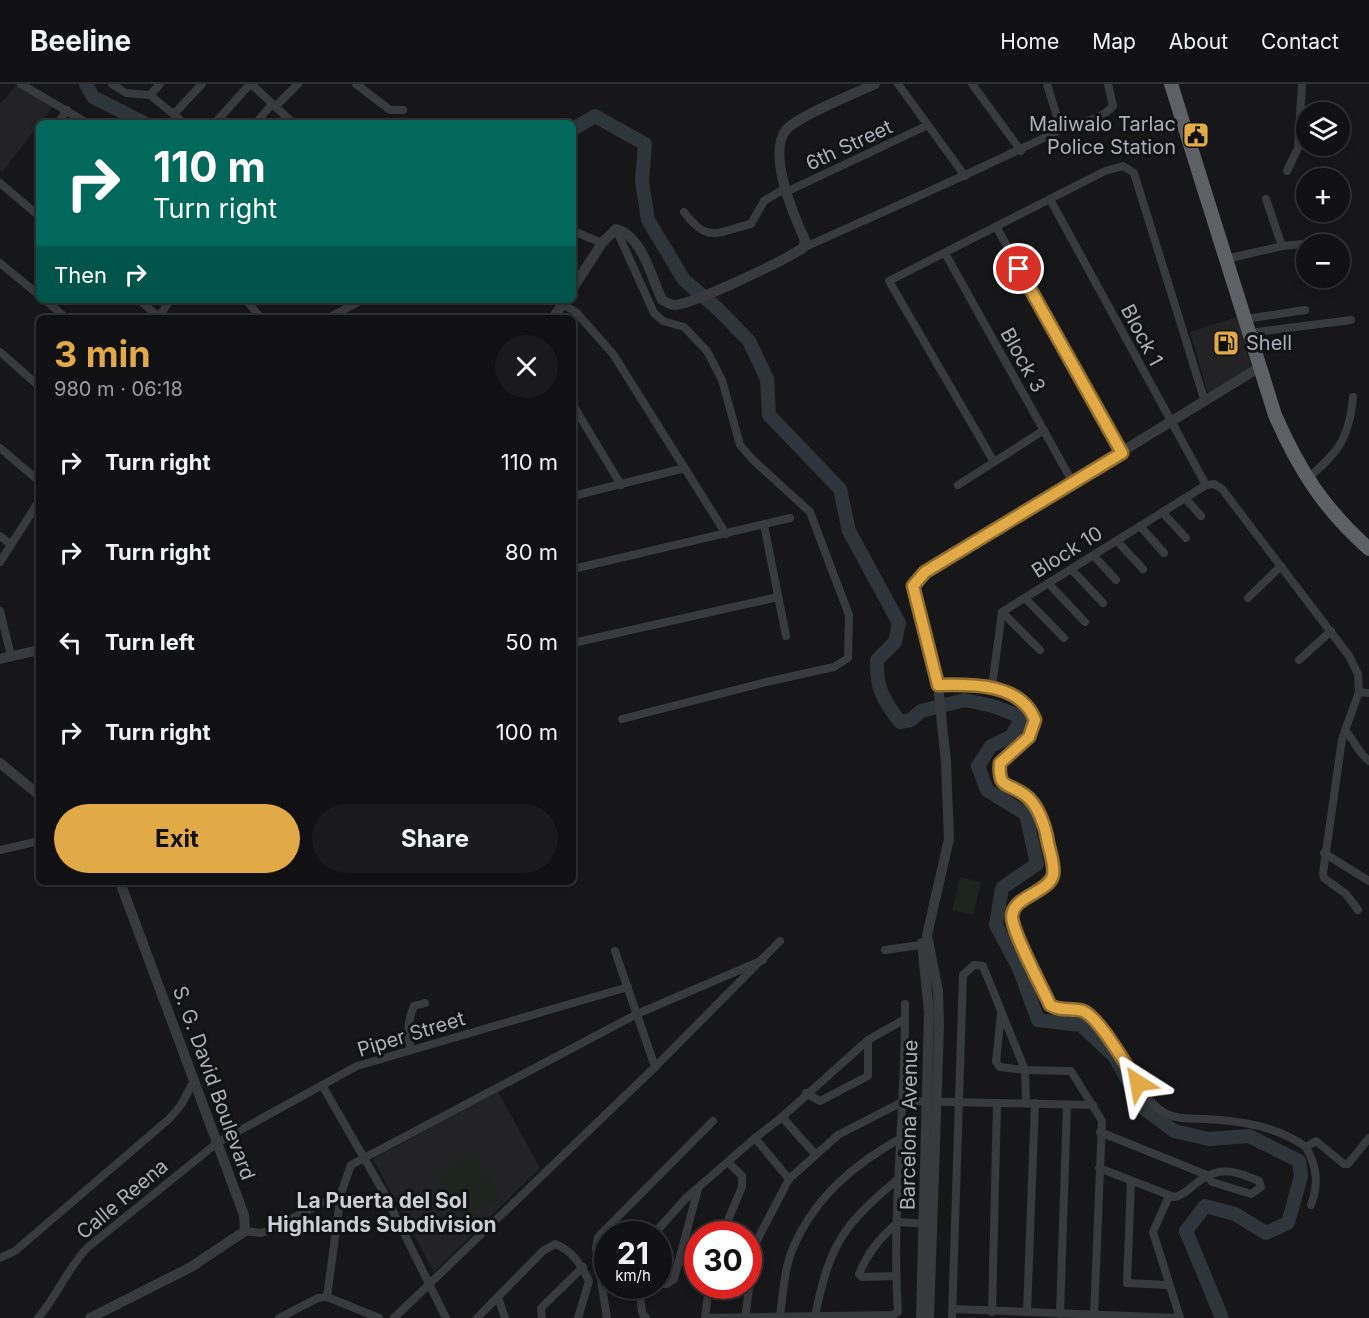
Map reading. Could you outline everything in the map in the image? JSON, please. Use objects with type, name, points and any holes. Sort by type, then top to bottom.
[{"type":"highway","points":[[1172,84],[1275,415],[1293,457],[1307,479],[1343,524],[1369,549]]},
{"type":"street","points":[[21,84],[82,120]]},
{"type":"street","points":[[150,95],[160,84]]},
{"type":"street","points":[[174,114],[202,84]]},
{"type":"street","points":[[218,120],[251,84],[290,120]]},
{"type":"street","points":[[259,120],[298,84]]},
{"type":"street","points":[[356,84],[390,111],[404,110]]},
{"type":"street","points":[[803,248],[805,240],[784,191],[780,144],[787,128],[875,84]]},
{"type":"street","points":[[898,84],[926,126],[965,176]]},
{"type":"street","points":[[972,84],[1021,151]]},
{"type":"street","points":[[1047,84],[1061,130]]},
{"type":"street","points":[[616,229],[623,230],[634,241],[662,300],[677,304],[785,259],[803,248],[1021,151],[1061,130],[1105,113],[1113,103],[1108,84]]},
{"type":"street","points":[[1287,171],[1298,148],[1302,84]]},
{"type":"street","points":[[115,85],[134,95],[150,95],[181,120]]},
{"type":"street","points":[[60,120],[67,111]]},
{"type":"street","name":"6th Street","points":[[684,212],[693,224],[706,232],[721,235],[750,224],[764,201],[926,126]]},
{"type":"street","points":[[994,462],[889,280],[1051,201],[1105,171],[1123,166],[1134,173],[1205,402]]},
{"type":"street","points":[[0,183],[36,213]]},
{"type":"street","points":[[1266,199],[1282,246]]},
{"type":"street","name":"Block 1","points":[[1051,201],[1206,485]]},
{"type":"street","points":[[997,228],[1122,453]]},
{"type":"street","points":[[576,283],[602,243],[616,229]]},
{"type":"street","points":[[616,229],[654,313],[663,321],[684,327],[715,362],[740,445],[753,460],[810,512],[849,615],[848,658],[834,668],[766,682],[621,719]]},
{"type":"street","points":[[576,232],[602,243]]},
{"type":"street","points":[[1226,259],[1296,245]]},
{"type":"street","name":"Block 3","points":[[945,253],[1073,483]]},
{"type":"street","points":[[0,263],[36,293]]},
{"type":"street","points":[[48,303],[62,315]]},
{"type":"street","points":[[143,303],[157,315]]},
{"type":"street","points":[[248,303],[258,315]]},
{"type":"street","points":[[334,315],[356,303]]},
{"type":"street","points":[[564,303],[576,312],[614,354],[726,534]]},
{"type":"street","points":[[1245,319],[1305,310]]},
{"type":"street","points":[[1249,333],[1351,320]]},
{"type":"street","points":[[0,352],[36,383]]},
{"type":"street","points":[[1073,483],[1260,367]]},
{"type":"street","points":[[1307,479],[1336,454],[1342,444],[1352,414],[1353,397]]},
{"type":"street","points":[[576,410],[621,485]]},
{"type":"street","points":[[958,485],[1044,430]]},
{"type":"street","points":[[0,448],[36,478]]},
{"type":"street","points":[[576,495],[685,468]]},
{"type":"street","name":"Barcelona Avenue","points":[[929,1318],[929,1224],[938,991],[927,968],[926,941],[949,839],[938,688],[913,586],[925,572],[1073,483]]},
{"type":"street","points":[[1206,485],[1214,484],[1222,489],[1330,631],[1358,674],[1359,692],[1345,731],[1324,853],[1324,878],[1346,894],[1358,910]]},
{"type":"street","name":"Block 10","points":[[1002,612],[1206,485]]},
{"type":"street","points":[[1185,498],[1201,516]]},
{"type":"street","points":[[0,562],[36,505]]},
{"type":"street","points":[[1163,513],[1186,538]]},
{"type":"street","points":[[576,568],[790,519]]},
{"type":"street","points":[[764,525],[786,636]]},
{"type":"street","points":[[1140,526],[1164,553]]},
{"type":"street","points":[[0,536],[10,544]]},
{"type":"street","points":[[1117,541],[1143,568]]},
{"type":"street","points":[[1094,556],[1116,580]]},
{"type":"street","points":[[1248,598],[1281,566]]},
{"type":"street","points":[[1072,570],[1103,603]]},
{"type":"street","points":[[1049,584],[1085,622]]},
{"type":"street","points":[[576,642],[778,597]]},
{"type":"street","points":[[1025,598],[1064,638]]},
{"type":"street","points":[[0,611],[6,658],[36,651]]},
{"type":"street","points":[[1002,612],[1040,650]]},
{"type":"street","points":[[993,679],[1002,612]]},
{"type":"street","points":[[1299,660],[1330,631]]},
{"type":"street","points":[[938,688],[974,684],[1002,690],[1031,710],[1035,720],[1029,737],[1000,763],[999,777],[1005,785],[1024,794],[1035,805],[1047,835],[1053,873],[1051,880],[1022,901],[1012,916],[1025,952],[1050,1005],[1058,1009],[1083,1011],[1096,1021],[1148,1097],[1164,1113],[1178,1118],[1253,1124],[1287,1134],[1306,1147],[1312,1158],[1317,1180],[1311,1204]]},
{"type":"street","points":[[1359,692],[1369,693]]},
{"type":"street","points":[[1345,731],[1356,744],[1359,753],[1369,761]]},
{"type":"street","points":[[0,763],[36,793]]},
{"type":"street","points":[[0,850],[36,842]]},
{"type":"street","points":[[1324,853],[1369,881]]},
{"type":"street","name":"S. G. David Boulevard","points":[[121,885],[244,1215],[245,1231]]},
{"type":"street","points":[[394,1318],[655,1067],[780,941]]},
{"type":"street","points":[[885,950],[926,941]]},
{"type":"street","points":[[615,951],[655,1067]]},
{"type":"street","points":[[327,1297],[341,1193],[351,1165],[637,1014],[763,960]]},
{"type":"street","points":[[1026,1102],[1025,1070],[983,966],[974,965],[963,975],[952,1314],[992,1311],[1179,1318],[1153,1228],[1169,1196]]},
{"type":"street","name":"Piper Street","points":[[217,1143],[357,1066],[627,987]]},
{"type":"street","points":[[411,1050],[408,1036],[410,1014],[414,1006],[424,1003]]},
{"type":"street","points":[[708,1299],[707,1318],[896,1315],[898,1312],[896,1275],[898,1179],[904,1101],[905,1004]]},
{"type":"street","points":[[1002,1012],[998,1065],[1025,1070],[1071,1071],[1102,1121],[1094,1316]]},
{"type":"street","points":[[667,1221],[699,1188],[868,1040],[905,1019]]},
{"type":"street","points":[[806,1094],[820,1101],[868,1076],[868,1040]]},
{"type":"street","points":[[0,1258],[15,1251],[169,1119],[181,1105],[194,1081]]},
{"type":"street","points":[[322,1085],[382,1191],[446,1318]]},
{"type":"street","points":[[745,1317],[753,1252],[789,1179],[814,1154],[863,1120],[904,1101],[1093,1105]]},
{"type":"street","points":[[992,1311],[996,1103]]},
{"type":"street","points":[[1027,1312],[1035,1103]]},
{"type":"street","points":[[1060,1314],[1067,1105]]},
{"type":"street","points":[[782,1117],[814,1154]]},
{"type":"street","points":[[615,1221],[713,1121]]},
{"type":"street","points":[[1099,1168],[1169,1196],[1179,1196],[1207,1175],[1235,1171],[1259,1181],[1261,1187],[1258,1192],[1251,1194],[1212,1182],[1207,1175],[1100,1132]]},
{"type":"street","points":[[755,1138],[789,1179]]},
{"type":"street","points":[[780,1316],[793,1249],[814,1208],[865,1159],[900,1138]]},
{"type":"street","points":[[1306,1147],[1316,1141],[1344,1164],[1348,1164],[1369,1138]]},
{"type":"street","name":"Calle Reena","points":[[38,1318],[55,1298],[77,1259],[87,1248],[217,1143]]},
{"type":"street","points":[[728,1162],[742,1176],[742,1187],[728,1221]]},
{"type":"street","points":[[815,1316],[825,1268],[836,1245],[863,1209],[898,1179]]},
{"type":"street","points":[[1131,1181],[1127,1283],[1168,1286]]},
{"type":"street","points":[[672,1280],[699,1188]]},
{"type":"street","points":[[90,1318],[191,1267],[245,1231],[261,1233],[270,1230],[341,1193]]},
{"type":"street","points":[[896,1275],[862,1277],[858,1274],[865,1258],[879,1239],[898,1222],[929,1224]]},
{"type":"street","name":"Barcelona Avenue","points":[[921,1318],[929,1224]]},
{"type":"street","points":[[477,1318],[543,1251],[555,1244],[566,1248],[583,1268],[590,1281],[578,1318]]},
{"type":"street","points":[[542,1318],[541,1308],[583,1268]]},
{"type":"street","points":[[590,1281],[594,1280]]},
{"type":"street","points":[[279,1318],[318,1298],[327,1297],[379,1318]]},
{"type":"street","points":[[498,1297],[506,1318]]},
{"type":"street","points":[[605,1299],[608,1318]]},
{"type":"street","points":[[640,1299],[642,1313],[646,1318]]},
{"type":"shaded area","points":[[17,85],[55,104],[43,120],[36,120],[36,128],[2,172],[0,170],[0,104]]},
{"type":"shaded area","points":[[1237,317],[1251,367],[1208,394],[1190,332]]},
{"type":"shaded area","points":[[960,877],[981,882],[973,915],[952,910]]},
{"type":"shaded area","points":[[498,1092],[540,1168],[434,1272],[373,1159]]},
{"type":"shaded area","points":[[473,1154],[499,1197],[463,1217],[438,1174]]},
{"type":"waterway","points":[[86,84],[93,97],[138,120]]},
{"type":"waterway","points":[[576,127],[595,116],[645,144],[642,181],[648,220],[684,280],[718,309],[749,341],[767,379],[769,415],[840,489],[849,531],[899,623],[895,642],[877,660],[877,670],[882,693],[900,722],[911,720],[921,711],[965,700],[993,706],[1022,717],[1012,736],[991,746],[978,766],[987,790],[1026,814],[1037,864],[1002,888],[996,925],[1019,968],[1038,1020],[1081,1025],[1115,1057],[1142,1107],[1174,1131],[1209,1139],[1249,1136],[1299,1161],[1301,1176],[1288,1223],[1266,1233],[1235,1214],[1205,1206],[1186,1231],[1222,1318]]},
{"type":"place","name":"Maliwalo Tarlac Police Station","points":[[1196,135]]},
{"type":"place","name":"Shell","points":[[1226,343]]},
{"type":"district","name":"La Puerta del Sol Highlands Subdivision","points":[[382,1213]]},
{"type":"route","points":[[1019,269],[1122,453],[925,572],[913,586],[938,685],[974,684],[1002,690],[1031,710],[1035,720],[1029,737],[1000,763],[999,777],[1005,785],[1024,794],[1035,805],[1047,835],[1053,873],[1051,880],[1022,901],[1012,916],[1025,952],[1050,1005],[1058,1009],[1083,1011],[1096,1021],[1138,1083]]}]
